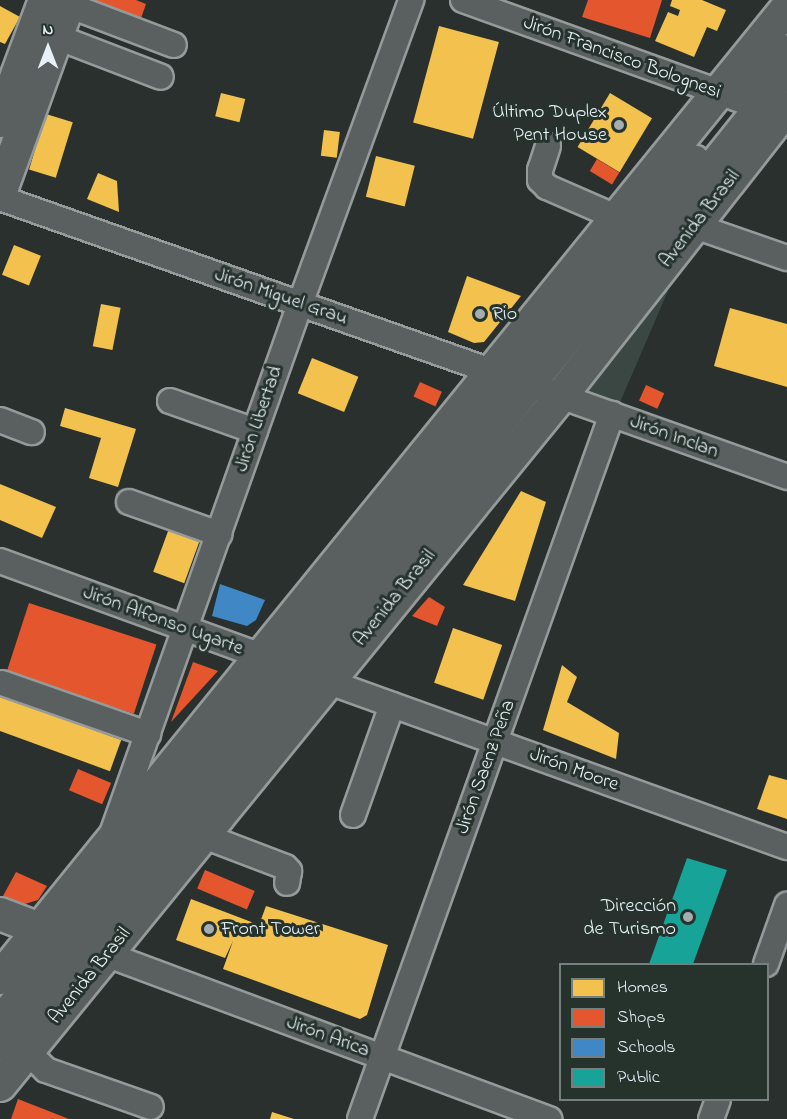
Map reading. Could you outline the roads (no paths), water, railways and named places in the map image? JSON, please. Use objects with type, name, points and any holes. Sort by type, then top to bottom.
[{"type":"main road","points":[[0,193],[57,37],[61,2]]},
{"type":"main road","points":[[0,121],[61,2]]},
{"type":"main road","name":"Avenida Brasil","points":[[0,1085],[14,1050],[74,942],[110,840],[294,669],[526,384],[695,226],[769,98],[787,8]]},
{"type":"main road","name":"Avenida Brasil","points":[[0,978],[74,942],[204,836],[294,669],[526,384],[623,208],[769,98]]},
{"type":"main road","points":[[0,914],[74,942]]},
{"type":"street","name":"Jirón Libertad","points":[[110,840],[300,304],[411,0]]},
{"type":"street","name":"Jirón Francisco Bolognesi","points":[[463,0],[769,98]]},
{"type":"street","points":[[61,2],[174,45]]},
{"type":"street","points":[[57,37],[161,77]]},
{"type":"street","name":"Avenida Brasil","points":[[526,384],[769,98],[787,47]]},
{"type":"street","name":"Avenida Brasil","points":[[526,384],[696,158],[769,98]]},
{"type":"street","points":[[548,146],[540,170],[540,180],[547,187],[623,208],[696,158]]},
{"type":"street","name":"Jirón Miguel Grau","points":[[0,198],[526,384]]},
{"type":"street","points":[[695,226],[787,258]]},
{"type":"street","name":"Jirón Inclan","points":[[526,384],[787,477]]},
{"type":"street","points":[[170,401],[255,431]]},
{"type":"street","name":"Jirón Saenz Peña","points":[[360,1119],[612,414]]},
{"type":"street","points":[[0,420],[32,432]]},
{"type":"street","points":[[129,502],[219,534]]},
{"type":"street","name":"Jirón Alfonso Ugarte","points":[[0,561],[294,669]]},
{"type":"street","name":"Avenida Brasil","points":[[0,1017],[74,942],[294,669]]},
{"type":"street","name":"Jirón Moore","points":[[294,669],[787,847]]},
{"type":"street","points":[[2,683],[148,734]]},
{"type":"street","points":[[353,815],[392,705]]},
{"type":"street","points":[[204,836],[285,867],[289,871],[287,883]]},
{"type":"street","points":[[766,963],[787,905]]},
{"type":"street","name":"Jirón Arica","points":[[74,942],[549,1119]]},
{"type":"street","points":[[14,1050],[46,1070],[151,1107]]},
{"type":"street","points":[[711,1119],[718,1101]]},
{"type":"place","name":"Último Duplex Pent House","points":[[619,125]]},
{"type":"place","name":"Rio","points":[[480,314]]},
{"type":"place","name":"Dirección de Turismo","points":[[688,917]]},
{"type":"place","name":"Front Tower","points":[[209,929]]}]
